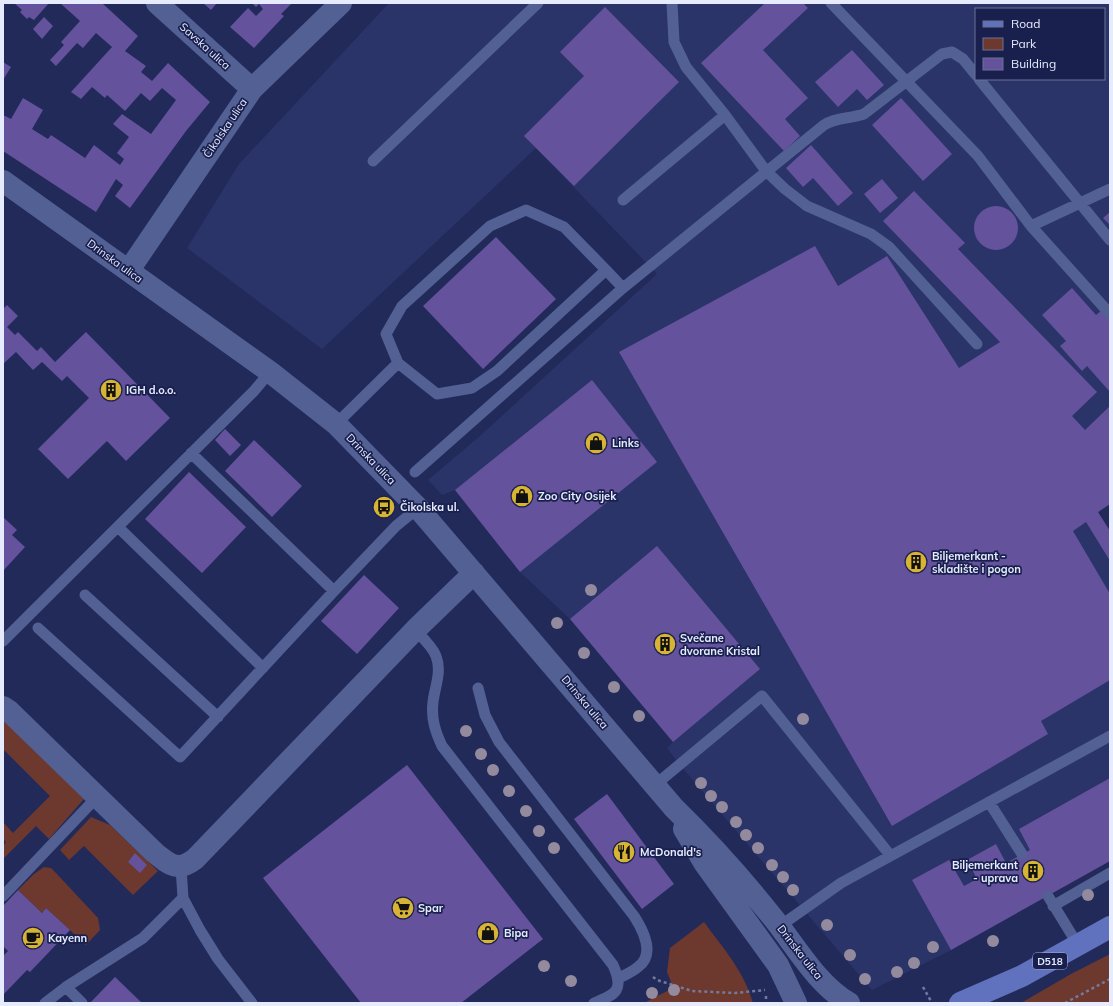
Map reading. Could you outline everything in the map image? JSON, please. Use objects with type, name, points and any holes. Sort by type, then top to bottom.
[{"type":"main road","name":"D518","points":[[960,1003],[1022,976],[1110,927]]},
{"type":"main road","name":"D518","points":[[992,1003],[1022,976]]},
{"type":"street","name":"Savska ulica","points":[[157,3],[252,89]]},
{"type":"street","name":"Čikolska ulica","points":[[129,270],[252,89],[341,3]]},
{"type":"street","name":"Drinska ulica","points":[[3,181],[270,372],[336,424],[418,508],[674,808],[720,854],[780,926],[812,970],[828,987],[850,1003]]},
{"type":"street","points":[[3,707],[9,711],[155,853],[169,864],[181,867],[187,865],[195,859],[415,630],[474,573]]},
{"type":"street","name":"Drinska ulica","points":[[674,808],[688,836],[705,864],[778,964],[796,1003]]},
{"type":"lane","points":[[372,161],[538,3]]},
{"type":"lane","points":[[672,3],[674,42],[686,67],[725,115],[766,171],[785,189],[807,206],[871,234],[889,246],[977,344]]},
{"type":"lane","points":[[831,3],[978,156],[1030,226],[1110,314]]},
{"type":"lane","points":[[415,472],[623,288],[830,120],[864,114],[942,54],[952,52],[963,59],[975,74]]},
{"type":"lane","points":[[980,80],[1079,204],[1110,240]]},
{"type":"lane","points":[[622,200],[725,115]]},
{"type":"lane","points":[[1030,226],[1110,189]]},
{"type":"lane","points":[[606,270],[497,372],[472,388],[437,394],[398,363],[386,334],[402,306],[490,226],[526,210],[564,226],[606,270],[623,288]]},
{"type":"lane","points":[[336,424],[398,363]]},
{"type":"lane","points":[[3,641],[192,454],[270,372]]},
{"type":"lane","points":[[192,454],[334,591]]},
{"type":"lane","points":[[38,628],[180,757],[396,526],[418,508]]},
{"type":"lane","points":[[118,527],[263,668]]},
{"type":"lane","points":[[85,595],[218,717]]},
{"type":"lane","points":[[415,630],[436,656],[439,673],[433,701],[432,718],[435,732],[442,746],[596,941],[613,965],[619,978],[618,988],[612,995],[594,1003]]},
{"type":"lane","points":[[478,688],[484,715],[499,742],[634,916],[644,932],[647,946],[645,958],[639,967],[619,978]]},
{"type":"lane","points":[[655,785],[762,696],[890,855]]},
{"type":"lane","points":[[780,926],[841,883],[1110,736]]},
{"type":"lane","points":[[3,896],[97,797]]},
{"type":"lane","points":[[989,802],[1022,854]]},
{"type":"lane","points":[[181,867],[183,898],[218,959],[252,1003]]},
{"type":"lane","points":[[1078,945],[1050,901],[1110,873]]},
{"type":"lane","points":[[50,1002],[66,987],[143,938],[183,898]]},
{"type":"lane","points":[[66,987],[82,1003]]},
{"type":"path","points":[[639,967],[657,980],[692,991],[735,993],[766,990]]},
{"type":"path","points":[[1065,1003],[1110,979]]},
{"type":"path","points":[[923,987],[932,1003]]},
{"type":"shaded area","points":[[389,3],[1110,3],[1110,504],[1086,522],[1110,561],[1110,861],[951,950],[872,990],[680,765],[667,748],[673,742],[570,619],[520,572],[455,490],[442,495],[428,480],[481,435],[657,274],[536,148],[322,349],[187,248],[239,164]]},
{"type":"green space","points":[[3,717],[84,799],[49,839],[36,826],[3,859],[3,846],[6,842],[3,839],[3,822],[13,833],[50,796],[3,749]]},
{"type":"green space","points":[[91,817],[110,825],[158,871],[133,895],[84,846],[69,860],[60,850]]},
{"type":"green space","points":[[44,867],[51,868],[98,918],[100,930],[86,945],[46,908],[42,913],[18,890],[34,874]]},
{"type":"green space","points":[[704,922],[739,970],[753,1003],[644,1003],[669,990],[671,982],[667,972],[670,948]]},
{"type":"green space","points":[[1110,954],[1110,1003],[1021,1003],[1071,974]]},
{"type":"building","points":[[14,3],[49,3],[34,20],[29,17],[27,19],[20,12],[22,10]]},
{"type":"building","points":[[60,3],[102,3],[138,36],[125,51],[146,66],[141,72],[152,81],[168,63],[210,102],[186,131],[130,208],[115,196],[123,185],[116,179],[96,212],[3,151],[3,115],[11,119],[23,98],[43,110],[32,129],[48,139],[51,135],[85,158],[94,145],[120,165],[124,159],[117,153],[129,137],[113,124],[122,114],[151,134],[176,100],[162,88],[150,101],[141,93],[125,111],[107,95],[105,98],[92,87],[81,99],[71,92],[112,47],[96,33],[83,48],[77,43],[56,66],[50,60],[64,45],[61,42],[80,21]]},
{"type":"building","points":[[203,3],[217,3],[211,10]]},
{"type":"building","points":[[252,3],[292,3],[281,14],[284,16],[254,48],[230,27],[248,8],[256,16],[263,9],[259,4],[256,7]]},
{"type":"building","points":[[765,3],[803,3],[808,8],[763,50],[808,98],[785,119],[800,136],[784,151],[701,63]]},
{"type":"building","points":[[605,7],[679,82],[574,186],[524,136],[584,76],[560,52]]},
{"type":"building","points":[[44,17],[53,26],[42,39],[33,29]]},
{"type":"building","points":[[852,50],[884,85],[867,100],[857,89],[838,107],[815,82]]},
{"type":"building","points":[[3,62],[11,67],[3,80]]},
{"type":"building","points":[[901,98],[952,154],[923,181],[872,125]]},
{"type":"building","points":[[811,145],[853,193],[838,206],[813,178],[803,187],[786,168]]},
{"type":"building","points":[[882,179],[898,198],[880,213],[864,194]]},
{"type":"building","name":"Biljemerkant - skladište i pogon","points":[[914,191],[965,243],[958,249],[1097,392],[1072,416],[1085,430],[1110,406],[1110,504],[1098,512],[1110,531],[1110,561],[1086,522],[1073,531],[1110,594],[1110,680],[1041,721],[1048,734],[892,826],[619,352],[815,246],[838,286],[887,256],[959,368],[1000,342],[883,221]]},
{"type":"building","points":[[992,206],[1000,206],[1005,207],[1012,212],[1017,219],[1017,237],[1012,244],[1005,249],[992,250],[984,247],[977,240],[974,232],[974,224],[977,216],[984,209]]},
{"type":"building","points":[[1110,212],[1110,225],[1103,218]]},
{"type":"building","points":[[496,237],[556,299],[483,369],[423,306]]},
{"type":"building","points":[[1072,288],[1096,315],[1101,311],[1110,320],[1110,392],[1087,366],[1082,371],[1060,346],[1066,341],[1042,315]]},
{"type":"building","name":"IGH d.o.o.","points":[[7,305],[18,316],[7,327],[15,335],[18,332],[37,351],[41,347],[55,362],[86,332],[170,418],[126,461],[107,441],[68,479],[38,449],[89,398],[67,376],[62,381],[42,362],[33,370],[16,352],[3,364],[3,309]]},
{"type":"building","points":[[592,380],[657,462],[520,572],[455,490]]},
{"type":"building","points":[[225,429],[241,445],[230,456],[215,440]]},
{"type":"building","points":[[254,440],[302,486],[272,517],[225,471]]},
{"type":"building","points":[[189,472],[246,527],[202,573],[145,519]]},
{"type":"building","points":[[3,517],[17,530],[12,535],[25,547],[3,571]]},
{"type":"building","name":"Svečane dvorane Kristal","points":[[657,546],[760,669],[673,742],[570,619]]},
{"type":"building","points":[[364,575],[399,608],[357,654],[321,621]]},
{"type":"building","name":"Spar","points":[[407,765],[543,939],[461,1003],[361,1003],[263,878]]},
{"type":"building","name":"Biljemerkant - uprava","points":[[1110,778],[1110,861],[951,950],[912,880],[949,860],[964,886],[977,879],[967,860],[996,844],[1006,863],[1030,850],[1019,829]]},
{"type":"building","name":"McDonald's","points":[[607,794],[674,884],[642,909],[574,819]]},
{"type":"building","points":[[135,853],[147,865],[140,873],[128,862]]},
{"type":"building","name":"Kayenn","points":[[18,890],[42,913],[46,908],[70,930],[30,972],[27,970],[3,995],[3,956],[8,951],[3,946],[3,906]]},
{"type":"building","points":[[115,977],[142,1003],[90,1003]]},
{"type":"place","name":"IGH d.o.o.","points":[[111,390]]},
{"type":"place","name":"Links","points":[[596,443]]},
{"type":"place","name":"Zoo City Osijek","points":[[522,496]]},
{"type":"place","name":"Čikolska ul.","points":[[384,507]]},
{"type":"place","name":"Biljemerkant - skladište i pogon","points":[[916,562]]},
{"type":"place","name":"Svečane dvorane Kristal","points":[[665,644]]},
{"type":"place","name":"McDonald's","points":[[624,852]]},
{"type":"place","name":"Biljemerkant - uprava","points":[[1033,871]]},
{"type":"place","name":"Spar","points":[[403,908]]},
{"type":"place","name":"Bipa","points":[[488,933]]},
{"type":"place","name":"Kayenn","points":[[33,938]]}]
